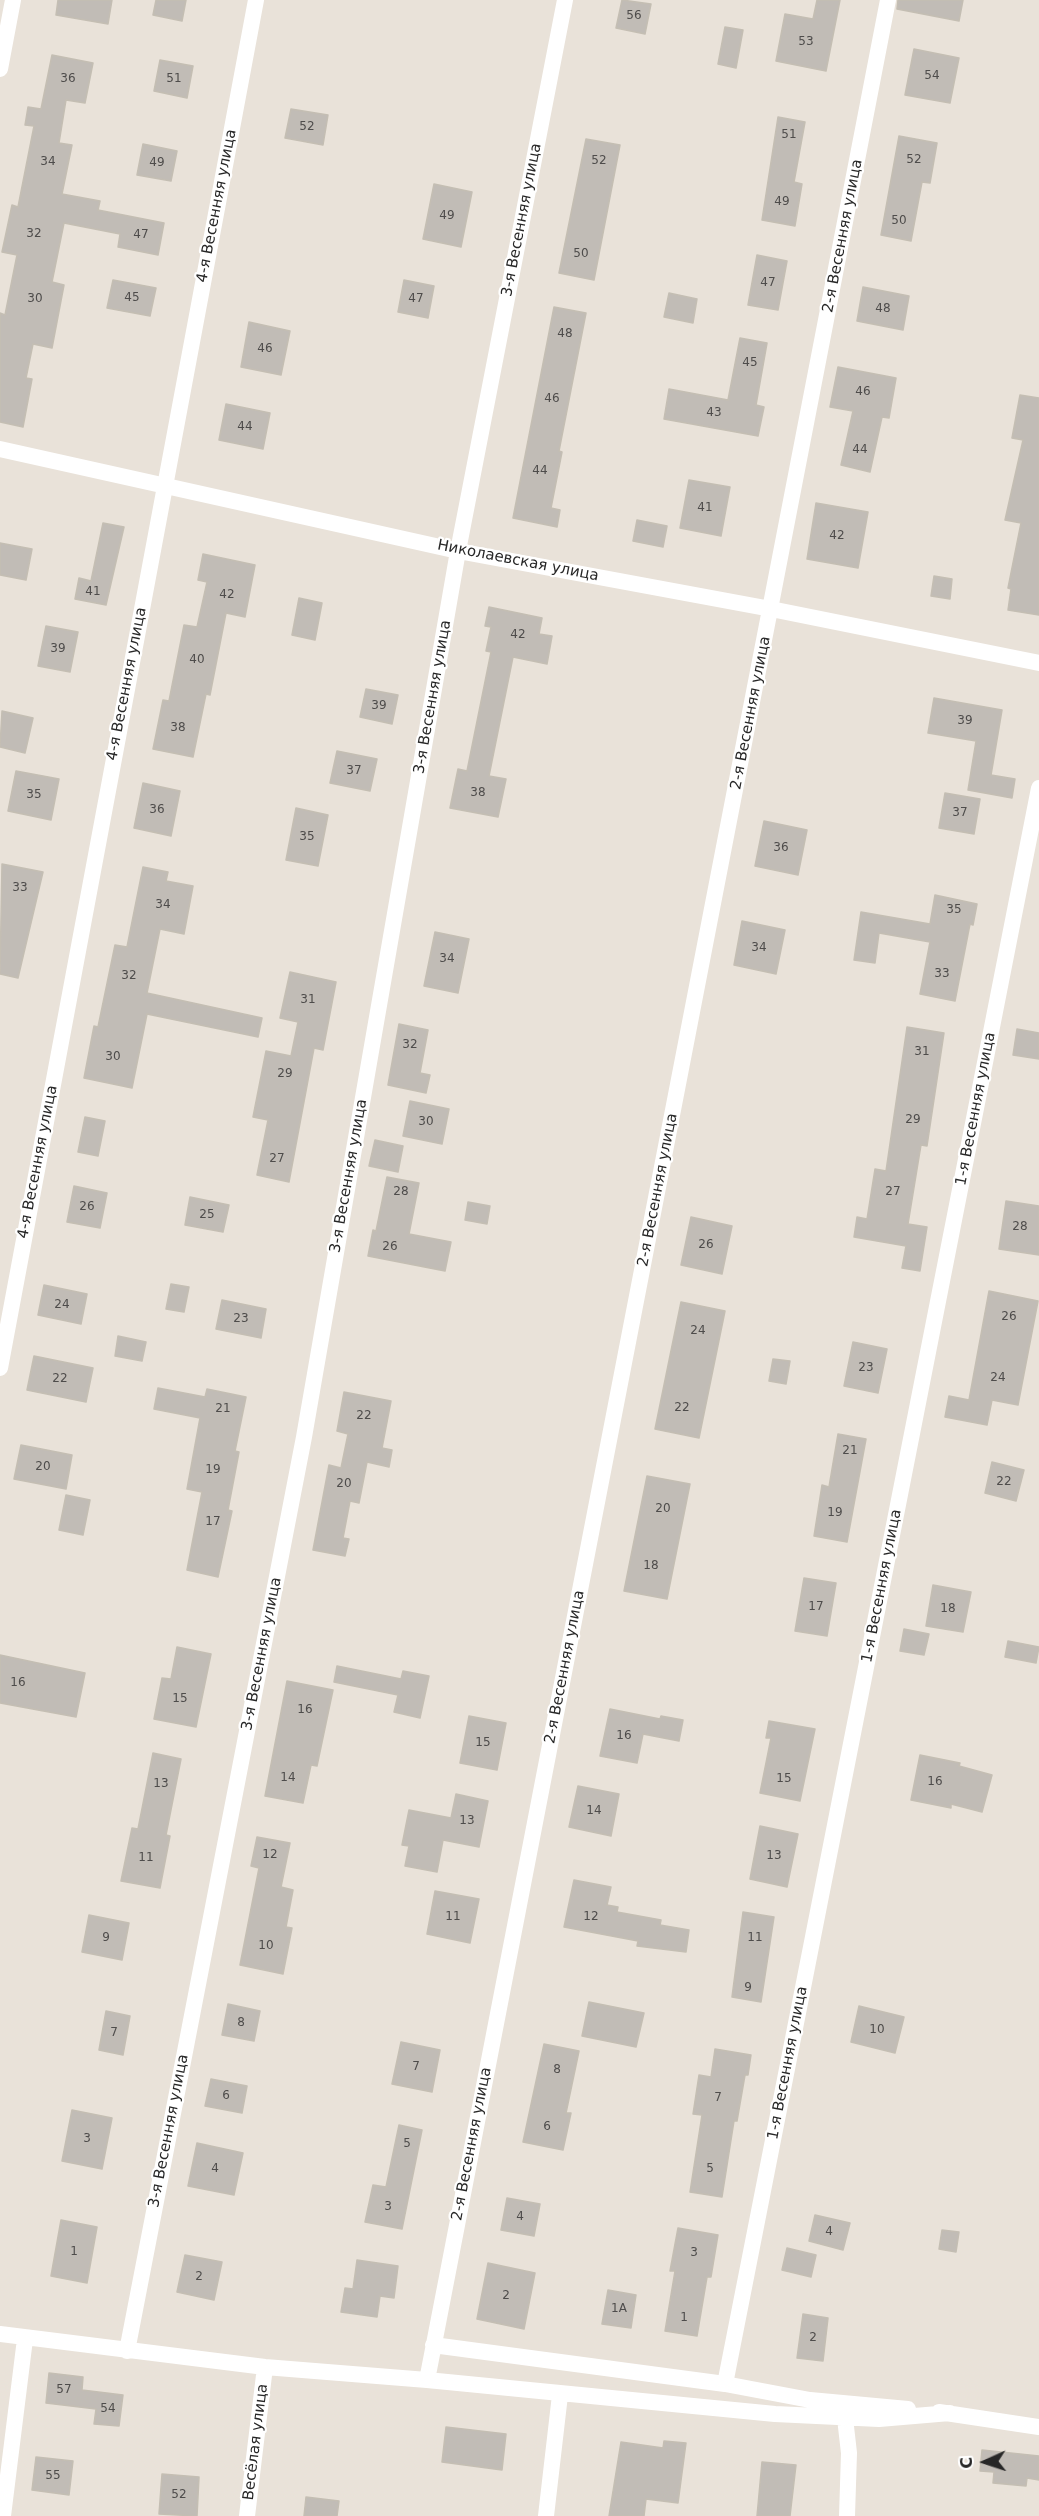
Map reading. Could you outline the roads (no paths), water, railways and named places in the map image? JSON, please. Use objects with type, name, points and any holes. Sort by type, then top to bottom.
[{"type":"street","points":[[0,69],[13,0]]},
{"type":"street","name":"4-я Весенняя улица","points":[[0,1368],[255,0]]},
{"type":"street","name":"3-я Весенняя улица","points":[[127,2351],[304,1437],[458,551],[565,0]]},
{"type":"street","name":"2-я Весенняя улица","points":[[427,2380],[888,0]]},
{"type":"street","name":"Николаевская улица","points":[[0,449],[458,551],[771,609],[1039,663]]},
{"type":"street","name":"1-я Весенняя улица","points":[[725,2384],[1039,788]]},
{"type":"street","points":[[0,2334],[24,2339],[265,2367],[427,2380],[560,2395],[879,2420],[950,2413]]},
{"type":"street","points":[[3,2516],[24,2339]]},
{"type":"street","points":[[433,2346],[725,2384],[810,2400],[950,2413],[1039,2427]]},
{"type":"street","name":"Весёлая улица","points":[[247,2516],[265,2367]]},
{"type":"street","points":[[546,2516],[560,2395]]},
{"type":"street","points":[[810,2400],[845,2418]]},
{"type":"street","points":[[845,2418],[849,2453],[847,2516]]}]
